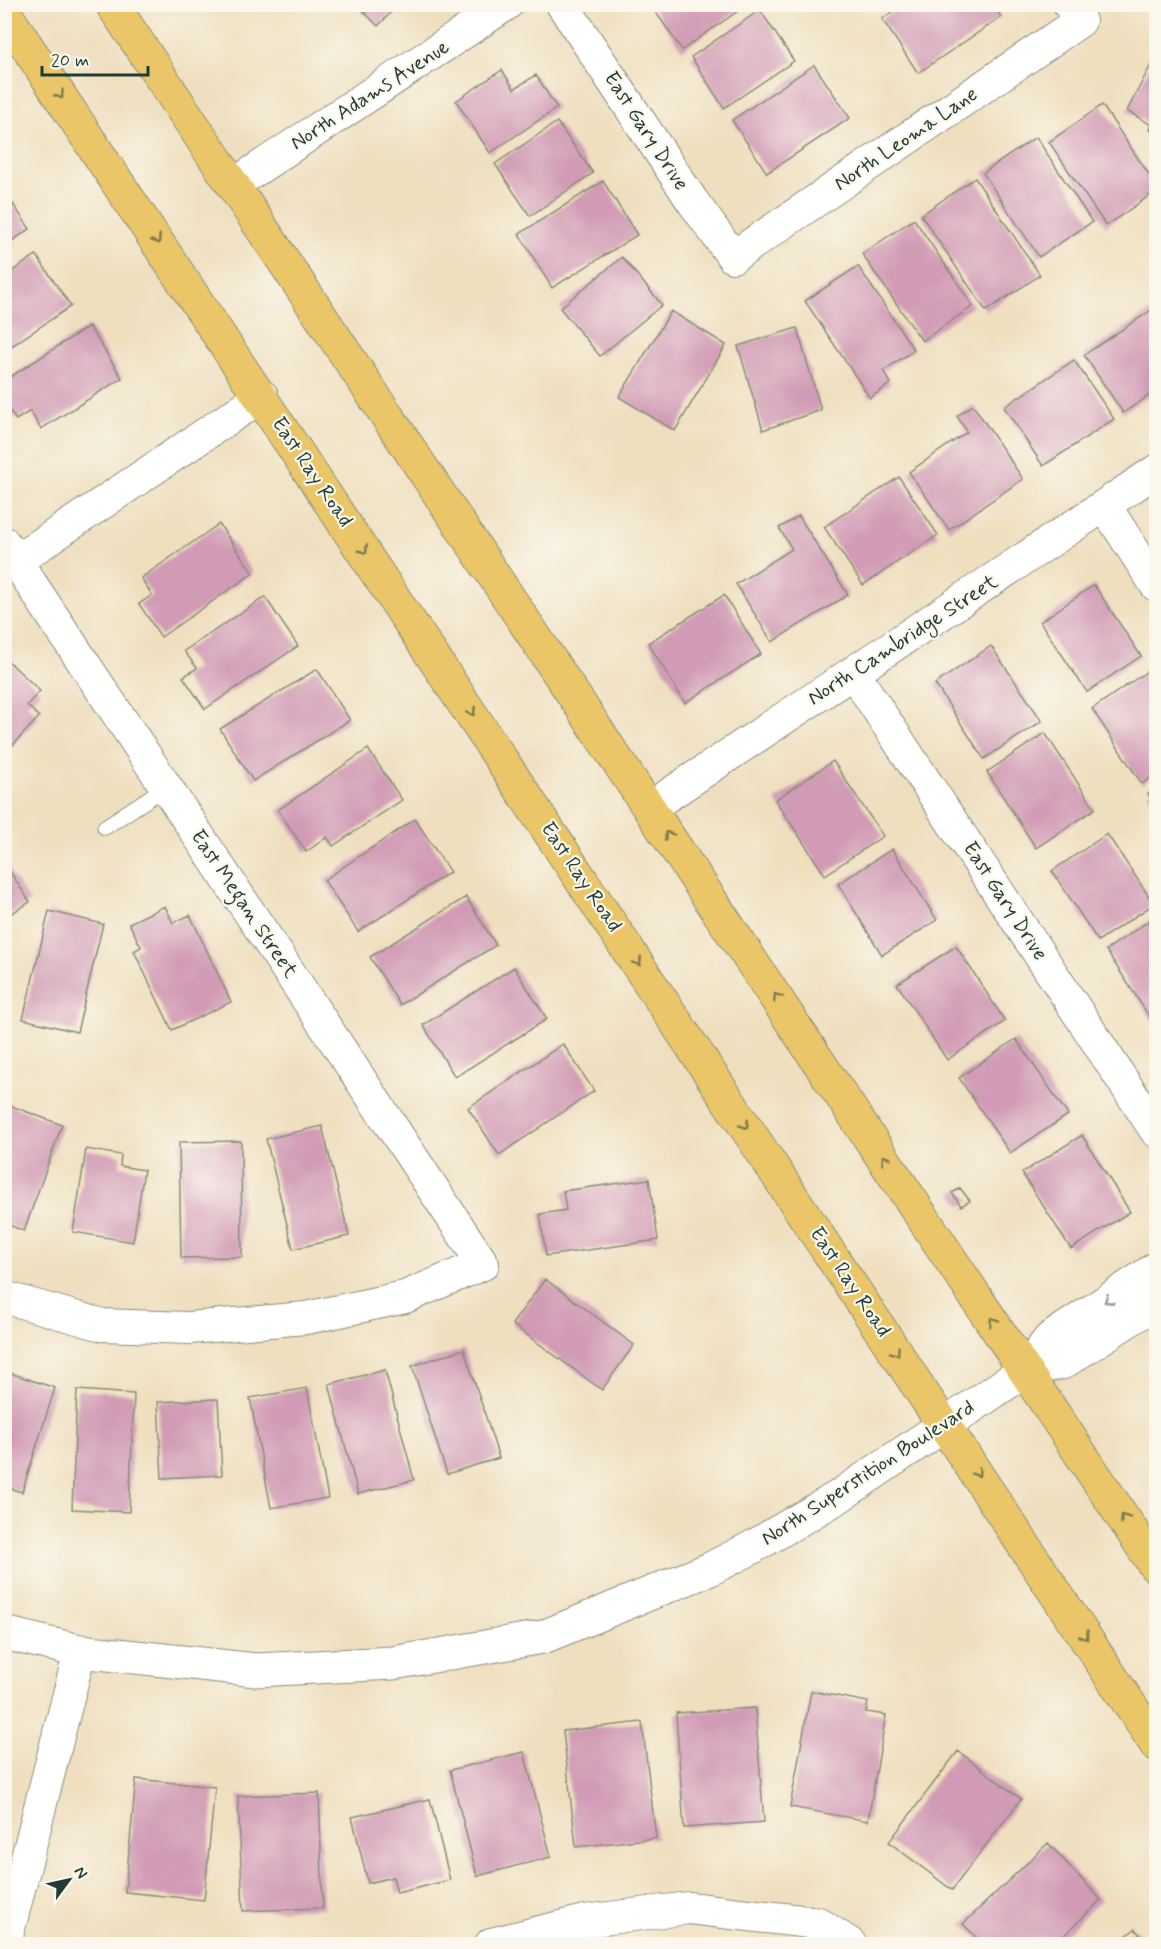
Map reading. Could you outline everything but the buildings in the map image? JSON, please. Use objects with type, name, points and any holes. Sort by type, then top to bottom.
[{"type":"main road","points":[[112,4],[1156,1567]]},
{"type":"main road","name":"East Ray Road","points":[[4,12],[262,396],[1156,1744]]},
{"type":"street","name":"North Adams Avenue","points":[[233,185],[507,4]]},
{"type":"street","name":"East Gary Drive","points":[[562,4],[693,202],[733,257]]},
{"type":"street","name":"North Leoma Lane","points":[[733,257],[1075,13]]},
{"type":"street","points":[[10,552],[262,396]]},
{"type":"street","name":"North Cambridge Street","points":[[650,808],[1156,471]]},
{"type":"street","points":[[1105,506],[1156,585]]},
{"type":"street","name":"East Megan Street","points":[[4,1297],[102,1325],[189,1328],[306,1318],[405,1297],[483,1264],[10,552]]},
{"type":"street","name":"East Gary Drive","points":[[854,672],[1156,1131]]},
{"type":"street","points":[[1026,1370],[1049,1339],[1156,1268]]},
{"type":"street","points":[[1026,1370],[1063,1364],[1156,1303]]},
{"type":"street","name":"North Superstition Boulevard","points":[[4,1633],[80,1651],[256,1670],[393,1663],[543,1636],[710,1569],[751,1548],[838,1497],[1026,1370]]},
{"type":"street","points":[[5,1944],[80,1651]]},
{"type":"street","points":[[491,1944],[585,1921],[689,1908],[818,1923],[850,1944]]},
{"type":"lane","points":[[105,827],[166,787]]}]
